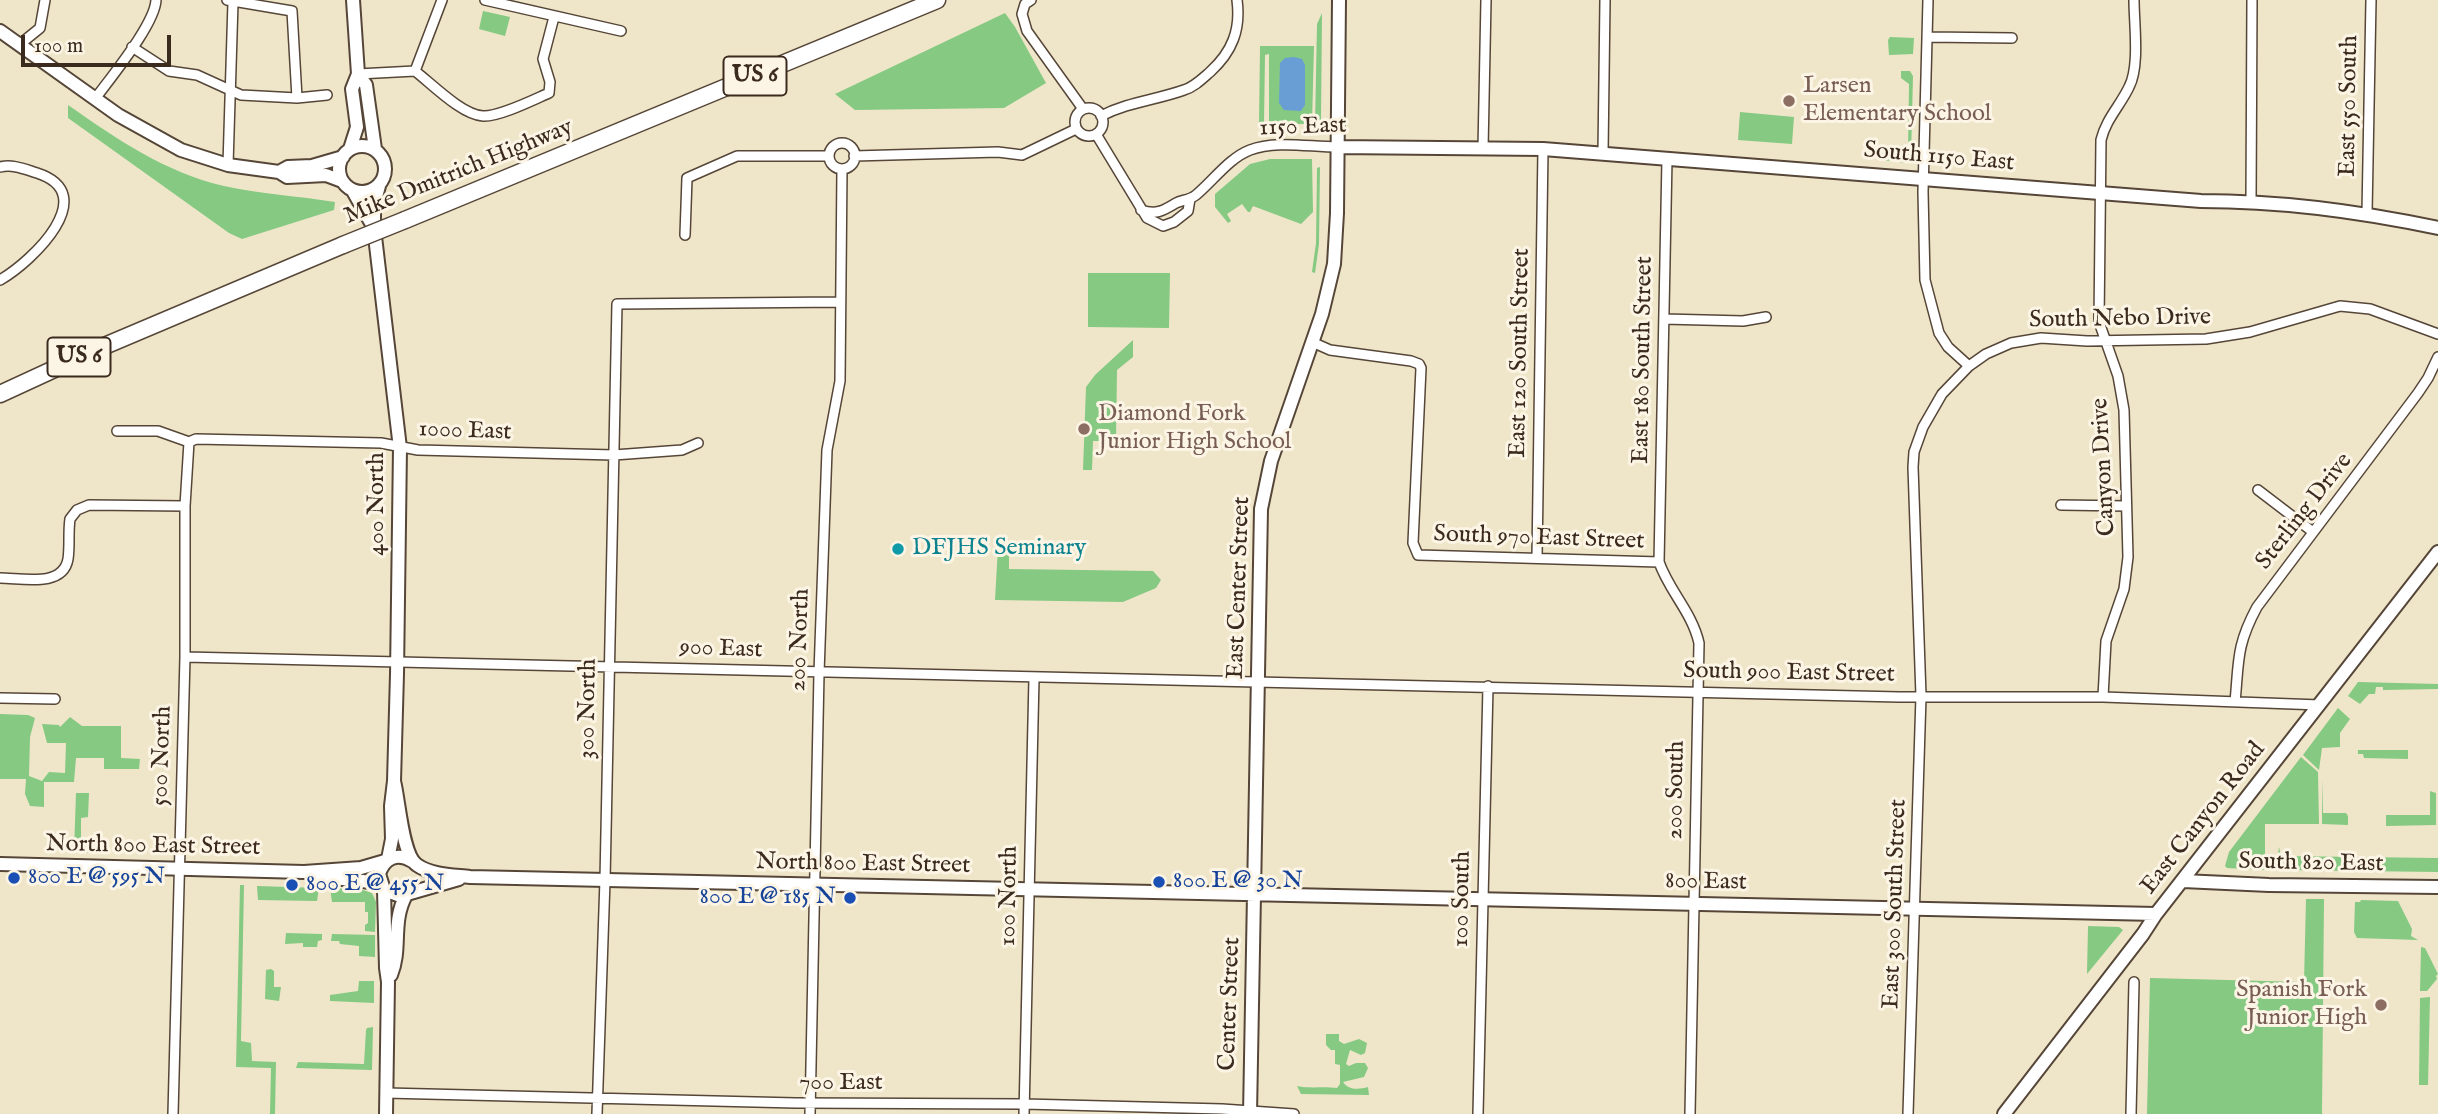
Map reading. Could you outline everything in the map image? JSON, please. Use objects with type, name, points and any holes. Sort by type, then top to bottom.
[{"type":"highway","name":"Mike Dmitrich Highway","points":[[0,394],[102,347],[343,245],[937,0]]},
{"type":"main road","name":"East Center Street","points":[[1255,894],[1259,531],[1262,500],[1275,448],[1328,292],[1335,256],[1339,0]]},
{"type":"main road","points":[[342,181],[339,169],[357,129],[352,89],[358,74],[355,1]]},
{"type":"main road","points":[[0,31],[118,115],[181,150],[228,164],[279,172],[294,178],[319,175],[342,181],[353,191],[374,229]]},
{"type":"main road","points":[[358,74],[366,85],[375,149],[385,163],[385,173],[374,204],[374,229]]},
{"type":"main road","points":[[279,172],[288,167],[312,166],[363,146],[375,149]]},
{"type":"main road","name":"1150 East","points":[[1337,147],[1435,148]]},
{"type":"main road","name":"South 1150 East","points":[[1435,148],[1543,149],[2201,201],[2251,201],[2367,213],[2438,228]]},
{"type":"main road","points":[[353,191],[365,192],[379,186]]},
{"type":"main road","name":"400 North","points":[[374,229],[400,448],[394,781]]},
{"type":"main road","name":"East Canyon Road","points":[[2004,1114],[2438,552]]},
{"type":"main road","points":[[386,1114],[388,982],[379,874],[387,860],[392,839],[390,819],[394,781]]},
{"type":"main road","points":[[388,982],[393,969],[397,913],[418,877],[401,827],[394,781]]},
{"type":"main road","points":[[304,872],[361,868],[399,856],[436,872],[470,877]]},
{"type":"main road","name":"North 800 East Street","points":[[0,864],[304,872]]},
{"type":"main road","points":[[304,872],[326,879],[361,880],[382,887],[391,894],[470,877]]},
{"type":"main road","name":"North 800 East Street","points":[[470,877],[1255,894]]},
{"type":"main road","name":"South 820 East","points":[[2183,881],[2438,887]]},
{"type":"main road","name":"800 East","points":[[1255,894],[2156,914]]},
{"type":"main road","name":"Center Street","points":[[1250,1113],[1255,894]]},
{"type":"street","points":[[19,45],[40,28],[45,0]]},
{"type":"street","points":[[95,99],[156,10],[156,0]]},
{"type":"street","points":[[415,71],[442,0]]},
{"type":"street","points":[[485,0],[621,31]]},
{"type":"street","points":[[1031,0],[1025,4],[1022,14],[1027,32],[1083,109]]},
{"type":"street","points":[[1101,116],[1119,106],[1185,90],[1201,81],[1224,59],[1236,38],[1239,16],[1237,0]]},
{"type":"street","points":[[1483,149],[1486,0]]},
{"type":"street","points":[[1603,153],[1605,0]]},
{"type":"street","points":[[1928,0],[1923,262],[1928,299],[1939,333],[1948,348],[1969,366]]},
{"type":"street","name":"Canyon Drive","points":[[2103,698],[2106,640],[2126,579],[2129,556],[2124,410],[2118,376],[2099,322],[2100,193],[2103,132],[2129,88],[2134,72],[2134,0]]},
{"type":"street","points":[[2251,201],[2252,0]]},
{"type":"street","name":"East 550 South","points":[[2367,213],[2371,0]]},
{"type":"street","points":[[228,164],[231,91],[230,1],[292,11],[297,98]]},
{"type":"street","points":[[358,74],[415,71],[467,112],[484,117],[516,108],[549,93],[550,82],[544,59],[554,17]]},
{"type":"street","points":[[1927,37],[2012,38]]},
{"type":"street","points":[[132,47],[169,71],[197,75],[241,95],[297,98],[327,95]]},
{"type":"street","points":[[1092,108],[1101,116],[1102,127],[1096,134],[1087,136],[1076,129],[1076,116],[1083,109],[1092,108]]},
{"type":"street","points":[[854,156],[998,152],[1022,155],[1076,129]]},
{"type":"street","points":[[1096,134],[1141,210],[1147,218],[1163,226],[1174,222],[1188,211],[1190,199],[1178,202],[1162,212],[1141,210]]},
{"type":"street","points":[[844,144],[851,148],[854,156],[852,163],[842,169],[831,164],[829,156],[835,145],[844,144]]},
{"type":"street","name":"1150 East","points":[[1190,199],[1248,150],[1271,145],[1337,147]]},
{"type":"street","name":"East 120 South Street","points":[[1537,558],[1543,149]]},
{"type":"street","points":[[685,235],[687,178],[737,156],[829,156]]},
{"type":"street","name":"East 180 South Street","points":[[1659,562],[1667,159]]},
{"type":"street","points":[[0,167],[10,164],[51,178],[59,185],[66,205],[56,225],[27,260],[16,271],[0,280]]},
{"type":"street","name":"200 North","points":[[810,1114],[818,673],[827,450],[840,381],[842,169]]},
{"type":"street","name":"300 North","points":[[597,1114],[605,880],[617,304],[841,302]]},
{"type":"street","name":"South Nebo Drive","points":[[1921,696],[1914,452],[1923,427],[1942,394],[1969,366],[2003,346],[2032,339],[2104,341],[2216,338],[2258,330],[2340,306],[2370,309],[2438,334]]},
{"type":"street","points":[[1664,319],[1743,321],[1766,317]]},
{"type":"street","name":"South 970 East Street","points":[[1312,342],[1330,349],[1419,364],[1421,379],[1413,543],[1418,555],[1659,562]]},
{"type":"street","name":"Sterling Drive","points":[[2235,702],[2236,664],[2247,625],[2262,599],[2347,491],[2418,393],[2438,357]]},
{"type":"street","points":[[117,431],[159,431],[189,442]]},
{"type":"street","name":"1000 East","points":[[189,442],[196,439],[381,443],[400,448],[614,455],[682,450],[698,443]]},
{"type":"street","name":"500 North","points":[[173,1114],[189,442]]},
{"type":"street","points":[[2258,490],[2313,532]]},
{"type":"street","points":[[0,578],[50,579],[60,575],[68,555],[70,519],[77,510],[97,505],[186,506]]},
{"type":"street","points":[[2061,505],[2126,506]]},
{"type":"street","name":"200 South","points":[[1659,562],[1665,579],[1687,610],[1699,643],[1690,1114]]},
{"type":"street","name":"900 East","points":[[185,657],[1256,682]]},
{"type":"street","name":"100 North","points":[[1024,1109],[1034,678]]},
{"type":"street","name":"South 900 East Street","points":[[1256,682],[2103,698],[2320,705]]},
{"type":"street","name":"100 South","points":[[1478,1114],[1488,686]]},
{"type":"street","name":"East 300 South Street","points":[[1908,1114],[1921,696]]},
{"type":"street","points":[[0,698],[55,699]]},
{"type":"street","points":[[2131,1114],[2134,982]]},
{"type":"street","name":"700 East","points":[[386,1093],[1024,1109],[1222,1110],[1294,1114]]},
{"type":"green space","points":[[483,11],[510,17],[505,36],[479,29]]},
{"type":"green space","points":[[1005,13],[1046,83],[1004,108],[855,110],[835,94]]},
{"type":"green space","points":[[1322,13],[1319,129],[1315,124],[1317,24]]},
{"type":"green space","points":[[1890,37],[1914,38],[1913,54],[1889,55]]},
{"type":"green space","points":[[1260,46],[1314,46],[1312,124],[1273,124],[1269,121],[1269,54],[1265,55],[1264,123],[1259,125]]},
{"type":"green space","points":[[1901,71],[1910,71],[1913,76],[1911,157],[1906,163],[1877,157],[1879,153],[1908,153],[1909,84],[1901,78]]},
{"type":"green space","points":[[68,105],[123,142],[181,172],[238,189],[335,202],[334,210],[242,239],[229,233],[68,118]]},
{"type":"green space","points":[[1740,112],[1794,117],[1792,144],[1738,140]]},
{"type":"green space","points":[[1270,159],[1312,159],[1313,212],[1301,224],[1253,206],[1248,212],[1242,204],[1227,214],[1231,221],[1228,223],[1215,207],[1215,194],[1250,164]]},
{"type":"green space","points":[[1320,167],[1319,244],[1315,273],[1312,272],[1316,243],[1317,168]]},
{"type":"green space","points":[[1088,273],[1170,273],[1169,328],[1088,327]]},
{"type":"green space","points":[[1133,340],[1133,357],[1117,370],[1116,441],[1093,441],[1092,470],[1083,470],[1086,387],[1095,375]]},
{"type":"green space","points":[[998,547],[1009,547],[1009,569],[1153,571],[1161,580],[1156,588],[1123,602],[995,600]]},
{"type":"green space","points":[[2358,682],[2438,684],[2438,689],[2383,690],[2383,687],[2376,687],[2375,694],[2369,694],[2360,704],[2348,696]]},
{"type":"green space","points":[[2338,708],[2350,719],[2340,733],[2340,747],[2322,748],[2319,770],[2303,755]]},
{"type":"green space","points":[[0,714],[28,715],[35,718],[30,737],[29,776],[42,781],[49,772],[65,773],[66,743],[47,743],[42,724],[60,727],[70,717],[82,726],[121,726],[121,758],[140,759],[139,769],[104,769],[104,758],[76,758],[74,782],[44,782],[44,807],[30,806],[25,794],[26,779],[0,779]]},
{"type":"green space","points":[[2358,750],[2408,750],[2408,759],[2364,758],[2363,754],[2358,754]]},
{"type":"green space","points":[[2301,757],[2318,772],[2319,824],[2265,824],[2265,870],[2227,868],[2225,866],[2229,852]]},
{"type":"green space","points":[[2322,779],[2323,813],[2346,813],[2348,825],[2322,824]]},
{"type":"green space","points":[[2430,791],[2436,793],[2436,825],[2386,826],[2386,815],[2430,815]]},
{"type":"green space","points":[[76,793],[89,793],[88,817],[81,818],[81,841],[89,843],[89,848],[94,849],[94,853],[74,852]]},
{"type":"green space","points":[[2279,847],[2281,856],[2438,858],[2438,872],[2276,870]]},
{"type":"green space","points":[[240,885],[244,885],[241,1041],[251,1043],[252,1061],[276,1062],[275,1114],[270,1114],[271,1068],[236,1067]]},
{"type":"green space","points":[[257,886],[319,888],[317,901],[258,900]]},
{"type":"green space","points":[[330,888],[360,889],[372,893],[376,902],[375,932],[365,931],[368,912],[365,912],[365,902],[332,902]]},
{"type":"green space","points":[[2306,899],[2324,899],[2322,1114],[2147,1114],[2150,978],[2304,982]]},
{"type":"green space","points":[[2398,901],[2412,929],[2411,936],[2418,940],[2357,938],[2354,932],[2355,902]]},
{"type":"green space","points":[[2088,926],[2119,927],[2123,930],[2087,974]]},
{"type":"green space","points":[[286,933],[322,934],[322,940],[318,941],[317,947],[303,947],[303,943],[285,944]]},
{"type":"green space","points":[[332,934],[375,935],[375,957],[359,956],[359,946],[331,941]]},
{"type":"green space","points":[[2421,947],[2425,948],[2438,974],[2427,991],[2420,991]]},
{"type":"green space","points":[[266,970],[274,971],[274,987],[281,987],[279,1001],[265,999]]},
{"type":"green space","points":[[359,981],[374,981],[374,1003],[330,1001],[330,995],[358,991]]},
{"type":"green space","points":[[2430,997],[2428,1085],[2419,1085],[2420,998]]},
{"type":"green space","points":[[373,1027],[372,1070],[296,1068],[298,1062],[364,1064],[366,1030]]},
{"type":"green space","points":[[1326,1034],[1339,1034],[1339,1041],[1344,1044],[1359,1039],[1367,1043],[1365,1053],[1361,1055],[1350,1050],[1346,1064],[1349,1066],[1365,1063],[1368,1068],[1364,1077],[1343,1082],[1351,1088],[1368,1087],[1369,1095],[1301,1094],[1297,1086],[1337,1088],[1340,1084],[1340,1065],[1335,1064],[1335,1050],[1326,1045]]},
{"type":"water","points":[[1285,58],[1302,59],[1305,65],[1305,105],[1301,111],[1284,110],[1279,103],[1280,63]]},
{"type":"place","name":"Larsen Elementary School","points":[[1789,101]]},
{"type":"place","name":"Diamond Fork Junior High School","points":[[1084,429]]},
{"type":"place","name":"DFJHS Seminary","points":[[898,549]]},
{"type":"place","name":"800 E @ 595 N","points":[[14,878]]},
{"type":"place","name":"800 E @ 30 N","points":[[1159,882]]},
{"type":"place","name":"800 E @ 455 N","points":[[292,885]]},
{"type":"place","name":"800 E @ 185 N","points":[[850,898]]},
{"type":"place","name":"Spanish Fork Junior High","points":[[2381,1005]]}]
